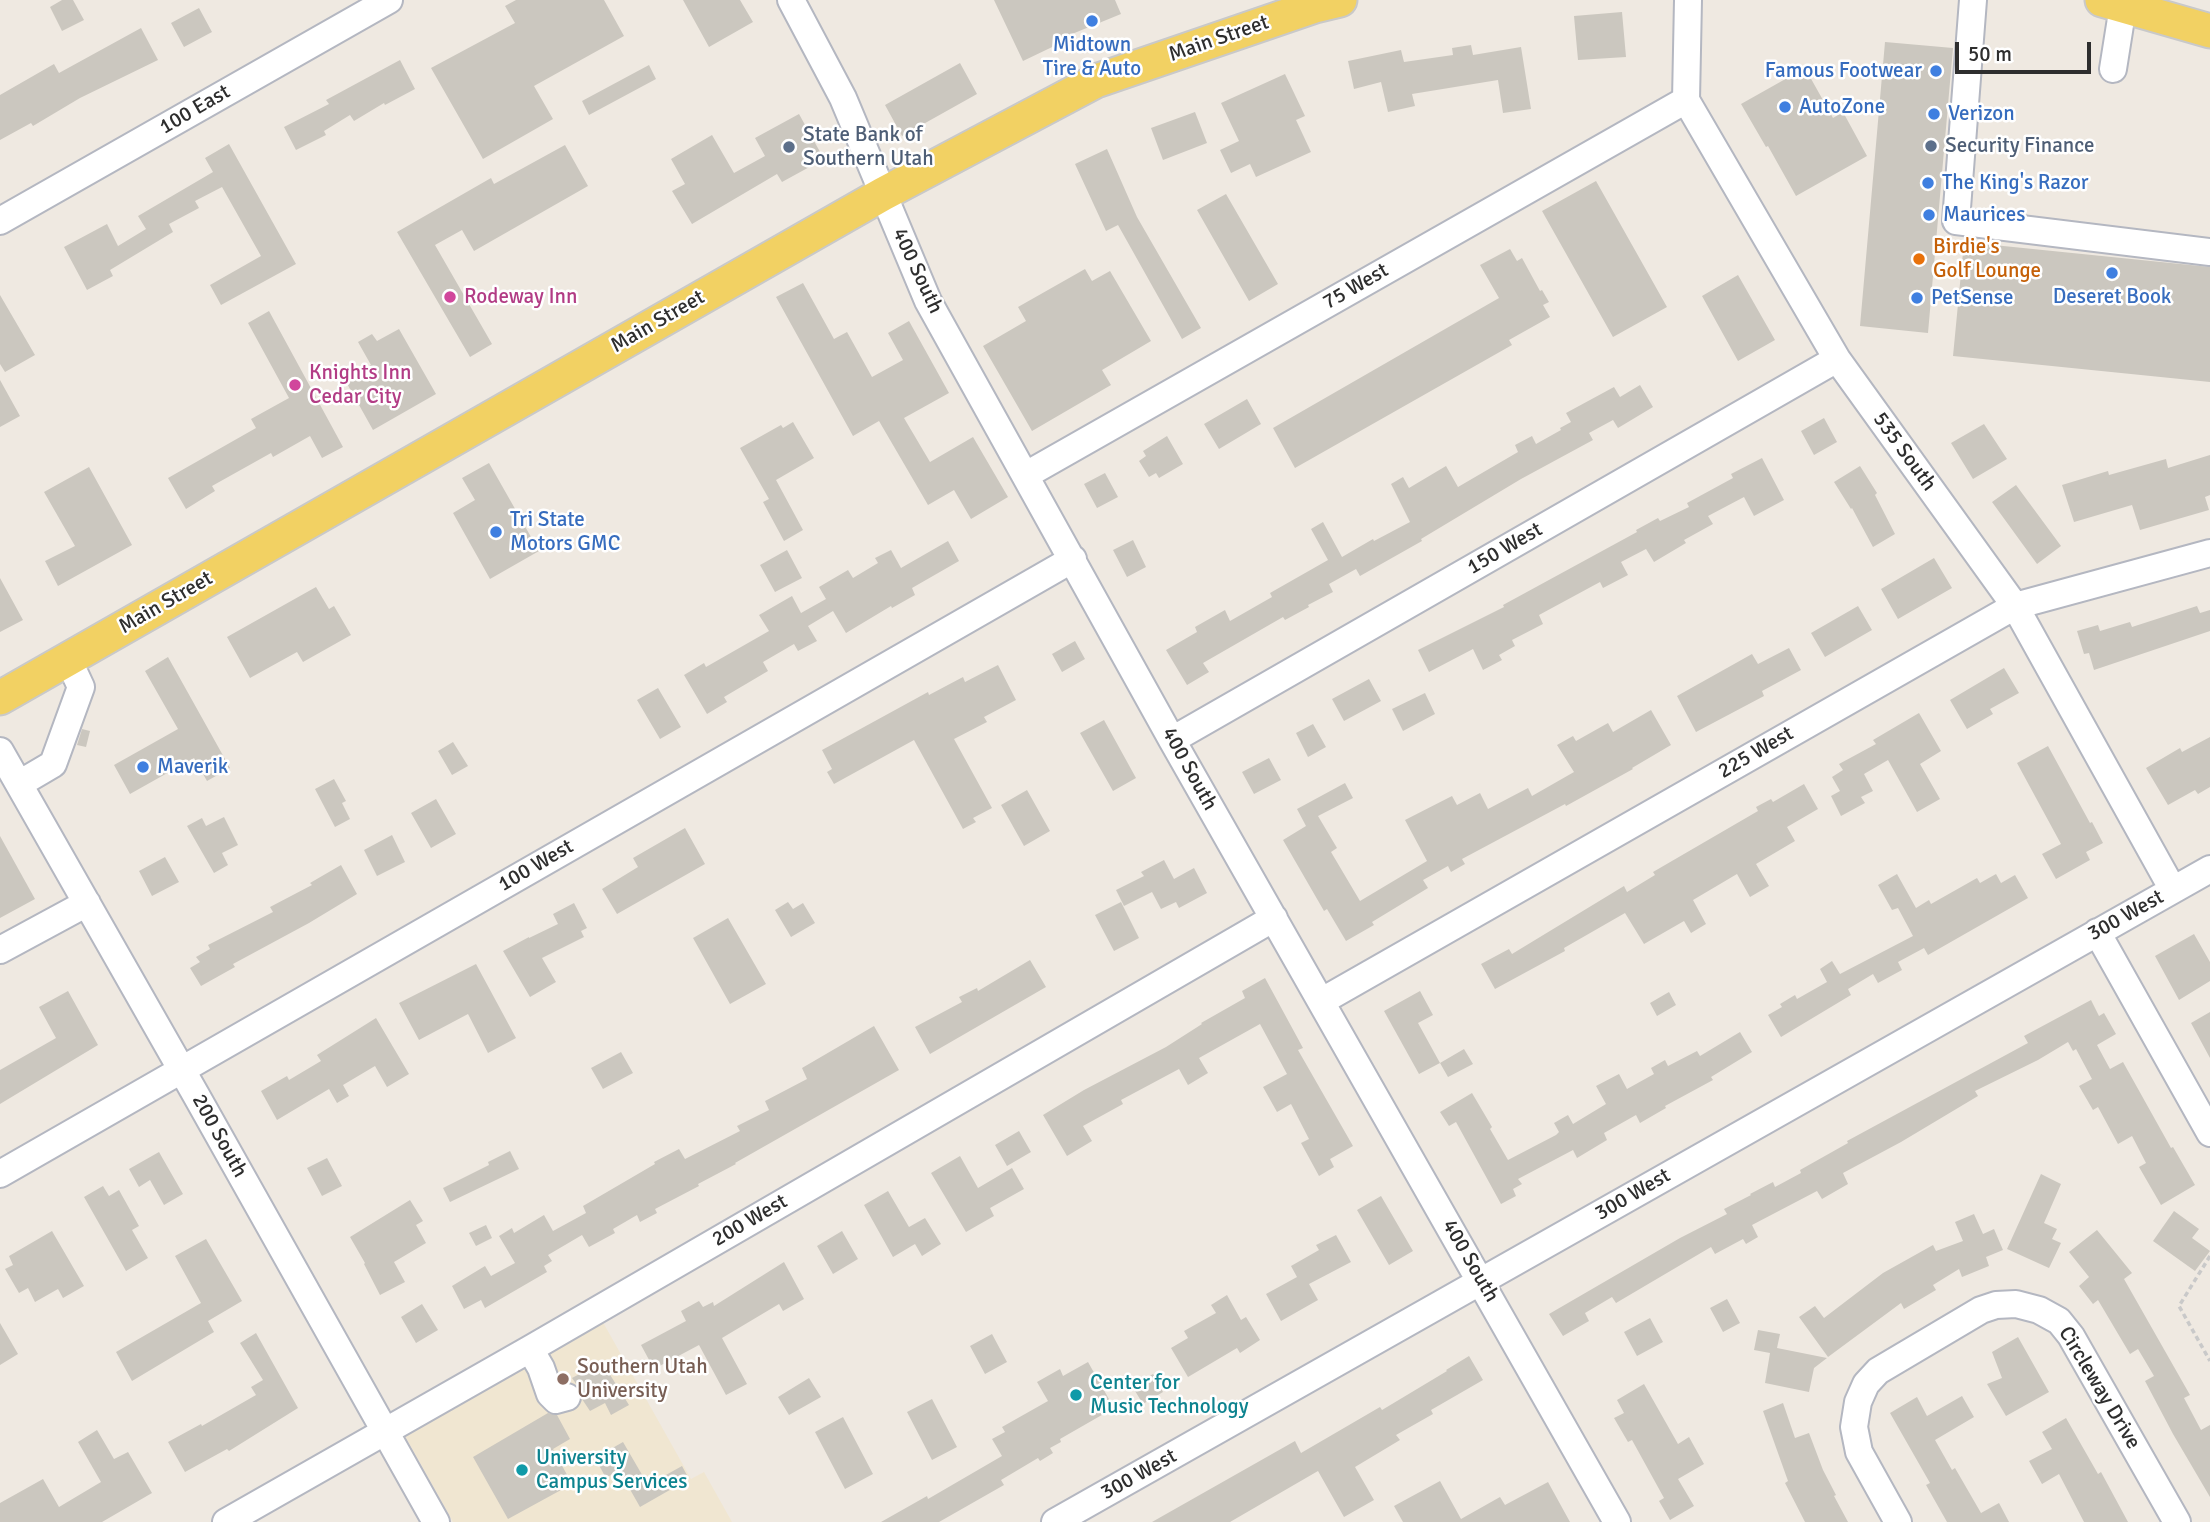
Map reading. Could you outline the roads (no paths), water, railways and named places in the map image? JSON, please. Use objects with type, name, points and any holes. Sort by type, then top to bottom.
[{"type":"main road","name":"Main Street","points":[[0,698],[74,673],[883,194],[1096,81],[1314,5],[1340,0]]},
{"type":"main road","points":[[2112,3],[2210,32]]},
{"type":"street","name":"100 East","points":[[0,221],[389,0]]},
{"type":"street","name":"400 South","points":[[791,0],[844,98],[928,301],[1172,740],[1617,1522]]},
{"type":"street","points":[[1686,100],[1688,0]]},
{"type":"street","points":[[1973,0],[1956,221],[2210,253]]},
{"type":"street","points":[[2112,3],[2113,69]]},
{"type":"street","name":"535 South","points":[[1686,100],[1837,359],[2015,606],[2173,890]]},
{"type":"street","name":"75 West","points":[[1026,475],[1686,100]]},
{"type":"street","name":"150 West","points":[[1172,740],[1837,359]]},
{"type":"street","name":"225 West","points":[[1322,1001],[2015,606],[2210,554]]},
{"type":"street","name":"100 West","points":[[0,1174],[1073,559]]},
{"type":"street","points":[[19,784],[53,764],[74,673]]},
{"type":"street","name":"200 South","points":[[0,751],[436,1522]]},
{"type":"street","name":"300 West","points":[[1055,1522],[2210,869]]},
{"type":"street","points":[[0,950],[87,903]]},
{"type":"street","name":"200 West","points":[[226,1522],[1274,918]]},
{"type":"street","points":[[2097,932],[2210,1132]]},
{"type":"street","name":"Circleway Drive","points":[[1898,1522],[1859,1452],[1854,1427],[1858,1402],[1866,1384],[1878,1371],[1981,1310],[1996,1305],[2016,1304],[2039,1310],[2059,1321],[2071,1336],[2177,1522]]},
{"type":"street","points":[[530,1349],[541,1368],[550,1394],[560,1401],[567,1397]]},
{"type":"place","name":"Midtown Tire & Auto","points":[[1092,21]]},
{"type":"place","name":"Famous Footwear","points":[[1936,71]]},
{"type":"place","name":"AutoZone","points":[[1785,107]]},
{"type":"place","name":"Verizon","points":[[1934,114]]},
{"type":"place","name":"Security Finance","points":[[1931,146]]},
{"type":"place","name":"State Bank of Southern Utah","points":[[789,147]]},
{"type":"place","name":"The King's Razor","points":[[1928,183]]},
{"type":"place","name":"Maurices","points":[[1929,215]]},
{"type":"place","name":"Birdie's Golf Lounge","points":[[1919,259]]},
{"type":"place","name":"Deseret Book","points":[[2112,273]]},
{"type":"place","name":"Rodeway Inn","points":[[450,297]]},
{"type":"place","name":"PetSense","points":[[1917,298]]},
{"type":"place","name":"Knights Inn Cedar City","points":[[295,385]]},
{"type":"place","name":"Tri State Motors GMC","points":[[496,532]]},
{"type":"place","name":"Maverik","points":[[143,767]]},
{"type":"place","name":"Southern Utah University","points":[[563,1379]]},
{"type":"place","name":"Center for Music Technology","points":[[1076,1395]]},
{"type":"place","name":"University Campus Services","points":[[522,1470]]}]
